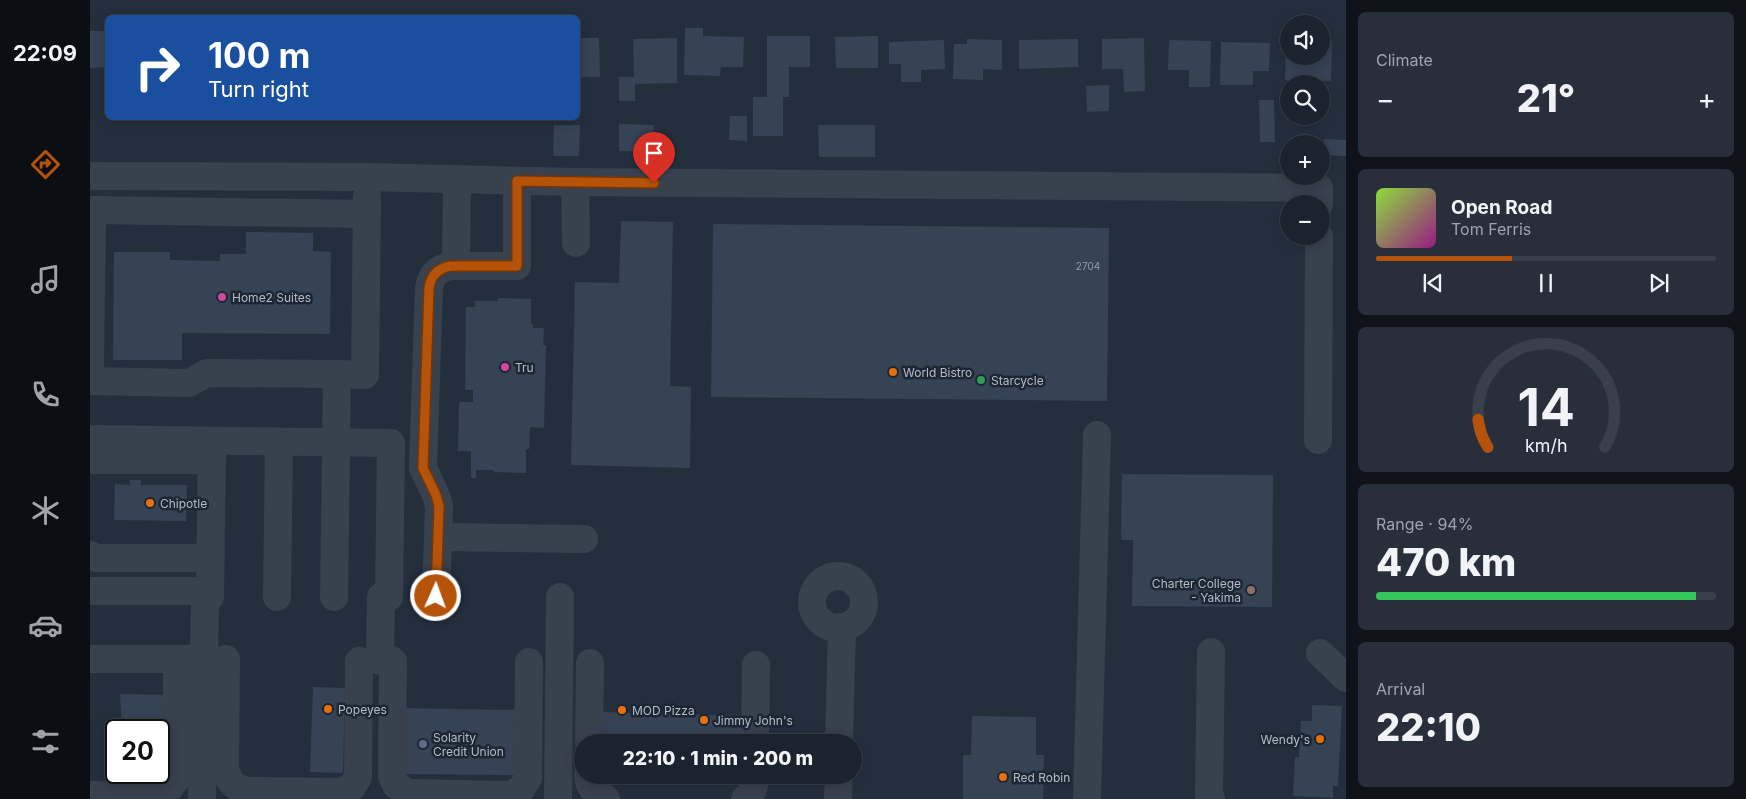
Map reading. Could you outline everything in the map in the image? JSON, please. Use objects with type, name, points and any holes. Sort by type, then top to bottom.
[{"type":"lane","points":[[90,176],[367,177],[575,182],[1319,188],[1319,195]]},
{"type":"lane","points":[[90,381],[189,384],[207,373],[365,374],[367,177]]},
{"type":"lane","points":[[456,266],[457,179]]},
{"type":"lane","points":[[436,596],[439,506],[436,495],[423,468],[429,288],[431,278],[443,267],[517,266],[517,181]]},
{"type":"lane","points":[[575,182],[576,243]]},
{"type":"lane","points":[[90,363],[92,210],[367,214]]},
{"type":"lane","points":[[1318,440],[1319,245]]},
{"type":"lane","points":[[334,596],[336,374]]},
{"type":"lane","points":[[1087,799],[1097,435]]},
{"type":"lane","points":[[90,439],[212,450]]},
{"type":"lane","points":[[90,460],[212,450],[279,442],[424,443]]},
{"type":"lane","points":[[277,596],[279,442]]},
{"type":"lane","points":[[90,591],[193,591],[205,596],[215,659],[228,780],[236,788],[247,791],[342,792],[352,787],[358,777],[377,661],[385,596],[391,443]]},
{"type":"lane","points":[[210,596],[212,450]]},
{"type":"lane","points":[[438,537],[584,538]]},
{"type":"lane","points":[[90,555],[96,558],[211,558]]},
{"type":"lane","points":[[558,799],[560,597]]},
{"type":"lane","points":[[839,734],[842,627]]},
{"type":"lane","points":[[1211,652],[1209,795],[1211,799]]},
{"type":"lane","points":[[1320,654],[1346,678]]},
{"type":"lane","points":[[90,659],[215,659]]},
{"type":"lane","points":[[90,795],[160,796],[166,792],[177,778],[177,659]]},
{"type":"lane","points":[[202,799],[215,659]]},
{"type":"lane","points":[[377,661],[392,776],[396,785],[407,793],[511,795],[521,789],[528,778],[529,662]]},
{"type":"lane","points":[[589,734],[590,663]]},
{"type":"lane","points":[[755,734],[756,665]]},
{"type":"lane","points":[[590,784],[592,790],[606,799]]},
{"type":"lane","points":[[744,799],[748,797],[754,784]]},
{"type":"lane","points":[[838,799],[839,784]]},
{"type":"building","points":[[685,28],[703,28],[703,36],[744,37],[743,67],[721,67],[720,76],[684,75]]},
{"type":"building","points":[[90,31],[105,31],[105,67],[90,68]]},
{"type":"building","points":[[767,36],[810,36],[810,67],[789,67],[789,97],[783,97],[783,136],[753,136],[753,97],[767,97]]},
{"type":"building","points":[[878,36],[878,68],[836,68],[835,37]]},
{"type":"building","points":[[580,38],[599,38],[600,77],[580,77]]},
{"type":"building","points":[[677,38],[677,83],[635,84],[635,101],[619,101],[619,77],[634,77],[633,39]]},
{"type":"building","points":[[1144,38],[1145,91],[1124,92],[1123,69],[1102,69],[1102,39]]},
{"type":"building","points":[[967,39],[1002,40],[1002,70],[983,69],[983,80],[953,79],[954,44],[967,44]]},
{"type":"building","points":[[1078,39],[1078,67],[1019,69],[1019,40]]},
{"type":"building","points":[[944,40],[945,69],[921,70],[921,82],[901,82],[901,64],[889,64],[889,42]]},
{"type":"building","points":[[1169,40],[1211,41],[1210,87],[1189,87],[1189,70],[1168,70]]},
{"type":"building","points":[[1330,41],[1332,41],[1331,81],[1330,75],[1285,75],[1285,65],[1330,65]]},
{"type":"building","points":[[1221,42],[1270,43],[1269,71],[1253,71],[1253,85],[1220,85]]},
{"type":"building","points":[[1109,85],[1109,111],[1087,112],[1086,86]]},
{"type":"building","points":[[1259,100],[1274,100],[1275,142],[1260,142]]},
{"type":"building","points":[[730,116],[747,116],[747,141],[729,140]]},
{"type":"building","points":[[619,124],[654,125],[653,152],[619,151]]},
{"type":"building","points":[[554,125],[580,125],[579,156],[553,156]]},
{"type":"building","points":[[818,125],[875,125],[875,157],[819,157]]},
{"type":"building","points":[[1330,139],[1346,140],[1346,156],[1330,155]]},
{"type":"building","points":[[621,221],[673,222],[670,386],[691,387],[690,468],[571,465],[575,282],[619,283]]},
{"type":"building","points":[[713,224],[1109,228],[1107,401],[711,397]]},
{"type":"building","name":"Home2 Suites","points":[[246,232],[313,233],[313,251],[331,252],[330,334],[182,333],[182,360],[113,360],[114,252],[170,252],[170,260],[220,261],[220,254],[246,254]]},
{"type":"building","name":"Tru","points":[[498,298],[531,299],[531,324],[533,324],[533,328],[544,328],[543,345],[546,345],[544,428],[530,427],[529,449],[526,449],[526,473],[476,470],[476,478],[471,478],[471,451],[458,451],[459,402],[473,402],[473,390],[465,390],[466,307],[475,307],[475,301],[498,301]]},
{"type":"building","points":[[1122,474],[1273,475],[1272,607],[1132,606],[1133,540],[1121,540]]},
{"type":"building","name":"Chipotle","points":[[130,480],[141,480],[141,485],[187,485],[186,521],[114,520],[115,484],[130,485]]},
{"type":"building","name":"Popeyes","points":[[313,687],[345,688],[343,773],[310,772]]},
{"type":"building","points":[[120,694],[171,695],[171,765],[170,719],[121,719]]},
{"type":"building","name":"Wendy's","points":[[1312,705],[1342,706],[1338,786],[1333,786],[1333,798],[1293,796],[1295,757],[1299,757],[1301,721],[1312,721]]},
{"type":"building","points":[[401,708],[516,710],[516,775],[400,774]]},
{"type":"building","points":[[601,712],[749,716],[748,734],[601,734]]},
{"type":"building","name":"Red Robin","points":[[972,716],[1036,717],[1036,755],[1044,755],[1043,799],[963,799],[963,755],[971,755]]},
{"type":"place","name":"Home2 Suites","points":[[222,297]]},
{"type":"place","name":"Tru","points":[[505,367]]},
{"type":"place","name":"World Bistro","points":[[893,372]]},
{"type":"place","name":"Starcycle","points":[[981,380]]},
{"type":"place","name":"Chipotle","points":[[150,503]]},
{"type":"place","name":"Charter College - Yakima","points":[[1251,590]]},
{"type":"place","name":"Popeyes","points":[[328,709]]},
{"type":"place","name":"MOD Pizza","points":[[622,710]]},
{"type":"place","name":"Jimmy John's","points":[[704,720]]},
{"type":"place","name":"Wendy's","points":[[1320,739]]},
{"type":"place","name":"Solarity Credit Union","points":[[423,744]]},
{"type":"place","name":"Red Robin","points":[[1003,777]]},
{"type":"route","points":[[436,596],[439,506],[436,495],[423,468],[429,288],[431,278],[443,267],[517,266],[517,181],[654,183]]}]
